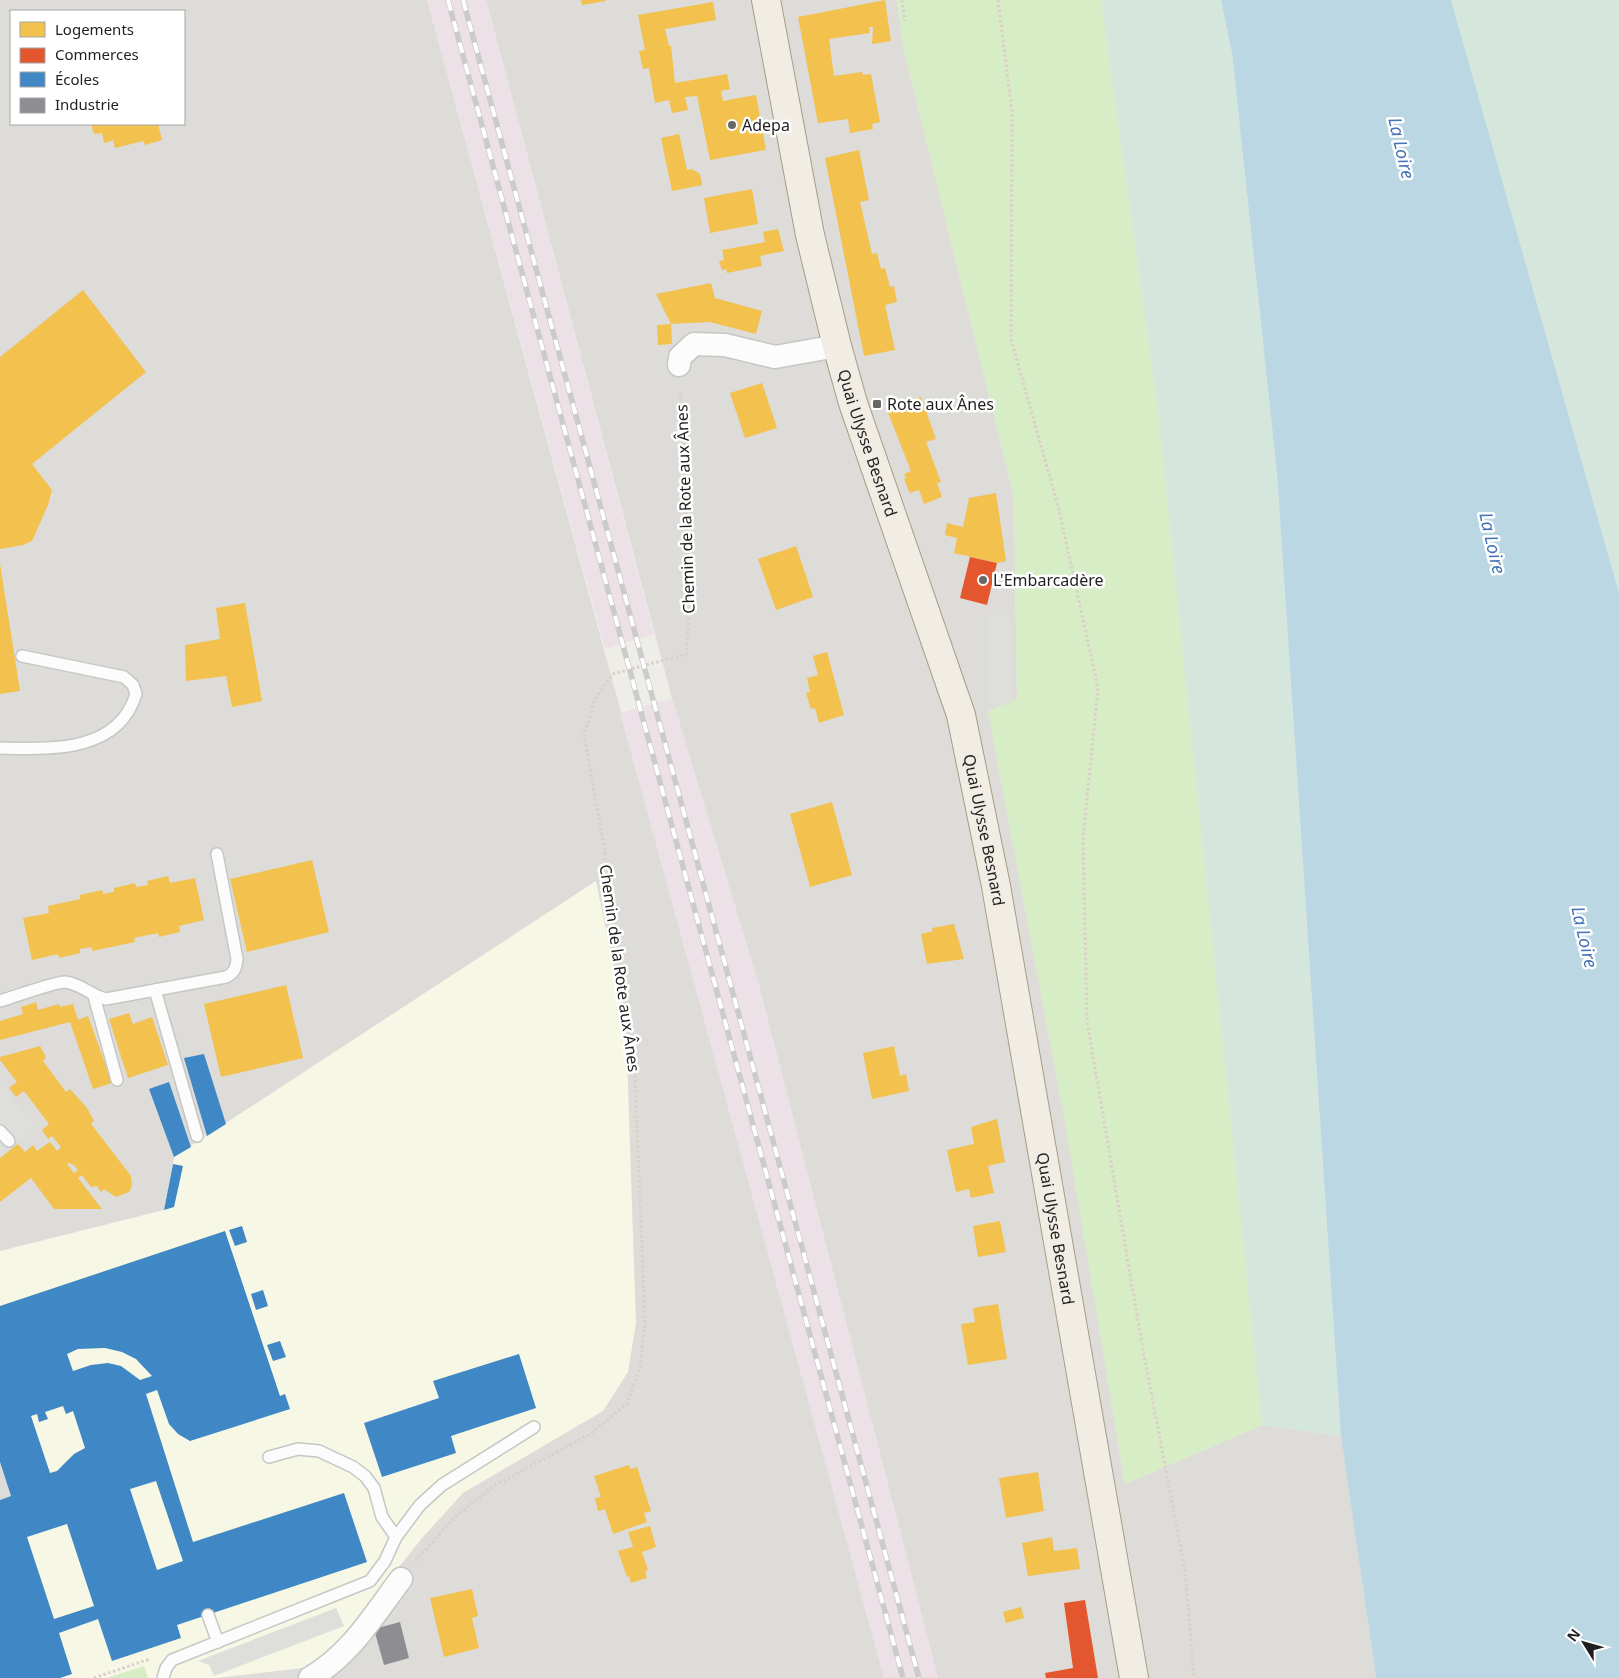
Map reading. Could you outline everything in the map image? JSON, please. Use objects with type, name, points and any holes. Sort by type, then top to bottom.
[{"type":"main road","name":"Quai Ulysse Besnard","points":[[766,0],[810,235],[837,346],[853,403],[961,715],[996,886],[1134,1678]]},
{"type":"street","points":[[679,365],[680,357],[694,344],[725,345],[775,357],[837,346]]},
{"type":"street","points":[[310,1678],[335,1663],[355,1640],[401,1579]]},
{"type":"lane","points":[[0,748],[37,749],[83,744],[110,733],[126,715],[136,694],[133,685],[124,677],[22,656]]},
{"type":"lane","points":[[0,1000],[65,982],[79,986],[94,996],[106,998],[226,977],[236,968],[237,959],[216,854]]},
{"type":"lane","points":[[155,990],[197,1136]]},
{"type":"lane","points":[[94,996],[116,1080]]},
{"type":"lane","points":[[0,1131],[9,1141]]},
{"type":"lane","points":[[163,1678],[166,1668],[172,1660],[370,1581],[385,1561],[396,1537],[420,1505],[442,1486],[534,1426]]},
{"type":"lane","points":[[269,1457],[298,1449],[319,1451],[353,1467],[366,1476],[374,1488],[382,1516],[396,1537]]},
{"type":"lane","points":[[208,1615],[218,1642]]},
{"type":"path","points":[[902,0],[905,21]]},
{"type":"path","points":[[998,0],[1012,111],[1011,339],[1059,510],[1098,688],[1083,838],[1087,1021],[1141,1339],[1185,1571],[1194,1678]]},
{"type":"path","name":"Chemin de la Rote aux Ânes","points":[[401,1579],[424,1548],[456,1516],[494,1486],[590,1434],[627,1404],[640,1367],[646,1322],[634,1050],[625,1007],[604,846],[584,735],[595,699],[613,674],[686,654],[689,618],[685,502],[686,459],[679,365]]},
{"type":"path","points":[[94,1678],[153,1657]]},
{"type":"shaded area","points":[[0,0],[427,0],[884,1678],[0,1678]]},
{"type":"shaded area","points":[[427,0],[486,0],[654,634],[605,649]]},
{"type":"shaded area","points":[[486,0],[897,0],[903,46],[1014,497],[1017,699],[988,711],[1064,1116],[1125,1484],[1262,1425],[1341,1436],[1376,1678],[938,1678],[758,982],[672,698]]},
{"type":"shaded area","points":[[1101,0],[1221,0],[1232,53],[1277,473],[1341,1436],[1262,1425],[1158,411]]},
{"type":"shaded area","points":[[1451,0],[1619,0],[1619,593]]},
{"type":"shaded area","points":[[990,615],[1011,615],[1010,705],[989,705]]},
{"type":"shaded area","points":[[672,698],[758,982],[938,1678],[884,1678],[620,713]]},
{"type":"shaded area","points":[[596,881],[626,1028],[636,1323],[628,1372],[603,1411],[463,1493],[422,1538],[328,1656],[303,1668],[216,1678],[0,1678],[0,1500],[11,1496],[0,1462],[0,1251],[164,1210],[174,1157]]},
{"type":"shaded area","points":[[0,1081],[36,1128],[0,1155]]},
{"type":"shaded area","points":[[336,1608],[344,1626],[214,1676],[209,1665],[198,1661]]},
{"type":"green space","points":[[897,0],[1101,0],[1158,411],[1262,1425],[1125,1484],[1064,1116],[988,711],[1017,699],[1014,497],[903,46]]},
{"type":"green space","points":[[144,1666],[148,1678],[106,1678]]},
{"type":"water","name":"La Loire","points":[[1221,0],[1451,0],[1619,593],[1619,1678],[1376,1678],[1341,1436],[1277,473],[1232,53]]},
{"type":"building: Logements","points":[[581,0],[606,0],[606,1],[582,5]]},
{"type":"building: Logements","points":[[885,0],[891,41],[872,44],[873,27],[869,27],[870,33],[829,39],[834,76],[862,72],[863,75],[871,74],[880,122],[872,124],[873,129],[850,133],[848,119],[818,123],[798,17]]},
{"type":"building: Logements","points":[[713,2],[716,20],[665,29],[669,46],[671,46],[675,83],[727,74],[730,89],[721,91],[723,101],[756,95],[766,150],[710,160],[697,96],[685,97],[688,110],[672,113],[669,100],[655,103],[649,68],[643,69],[639,51],[645,50],[638,15]]},
{"type":"building: Logements","points":[[91,125],[158,125],[162,140],[145,145],[143,141],[115,148],[113,140],[104,143],[102,133],[94,134]]},
{"type":"building: Logements","points":[[679,134],[687,170],[692,169],[700,174],[702,185],[672,191],[661,138]]},
{"type":"building: Logements","points":[[859,150],[869,200],[860,202],[872,254],[877,253],[881,269],[885,268],[890,287],[894,286],[897,302],[885,305],[895,350],[864,356],[825,158]]},
{"type":"building: Logements","points":[[752,189],[758,224],[710,233],[704,198]]},
{"type":"building: Logements","points":[[778,229],[784,251],[760,256],[762,266],[727,273],[726,269],[722,270],[719,261],[724,260],[722,250],[765,242],[763,232]]},
{"type":"building: Logements","points":[[711,283],[715,298],[762,311],[756,334],[710,322],[671,324],[656,294]]},
{"type":"building: Logements","points":[[83,290],[146,372],[32,464],[52,490],[48,505],[32,541],[23,545],[0,549],[0,357]]},
{"type":"building: Logements","points":[[671,324],[672,344],[658,345],[657,325]]},
{"type":"building: Logements","points":[[762,383],[777,428],[745,438],[730,393]]},
{"type":"building: Logements","points":[[921,397],[936,439],[926,442],[941,482],[937,483],[942,497],[924,504],[919,490],[910,493],[904,479],[906,478],[904,474],[911,471],[887,410]]},
{"type":"building: Logements","points":[[996,493],[1006,561],[997,563],[954,553],[957,538],[945,535],[947,523],[963,527],[969,498]]},
{"type":"building: Logements","points":[[796,546],[813,597],[776,610],[758,559]]},
{"type":"building: Logements","points":[[0,564],[20,691],[0,694]]},
{"type":"building: Logements","points":[[245,603],[262,701],[232,707],[226,676],[186,681],[185,645],[220,639],[216,608]]},
{"type":"building: Logements","points":[[827,652],[844,715],[819,723],[815,708],[811,709],[806,693],[810,692],[807,678],[818,675],[813,656]]},
{"type":"building: Logements","points":[[832,802],[852,875],[810,887],[790,814]]},
{"type":"building: Logements","points":[[312,860],[329,932],[247,952],[230,879]]},
{"type":"building: Logements","points":[[168,876],[170,883],[195,878],[204,920],[179,926],[180,932],[159,937],[158,933],[134,938],[135,942],[92,951],[92,947],[80,949],[80,953],[59,958],[58,954],[32,960],[23,918],[49,913],[48,906],[80,899],[80,895],[102,890],[103,894],[114,892],[114,888],[135,883],[136,887],[148,885],[147,881]]},
{"type":"building: Logements","points":[[954,924],[964,959],[927,964],[921,934],[933,931],[932,928]]},
{"type":"building: Logements","points":[[286,985],[303,1058],[221,1077],[204,1004]]},
{"type":"building: Logements","points":[[36,1002],[38,1010],[59,1004],[60,1007],[73,1004],[78,1020],[88,1016],[112,1083],[93,1089],[70,1022],[0,1040],[0,1021],[23,1014],[21,1007]]},
{"type":"building: Logements","points":[[129,1013],[133,1024],[152,1017],[168,1065],[128,1078],[109,1019]]},
{"type":"building: Logements","points":[[40,1046],[46,1057],[43,1061],[66,1092],[70,1089],[87,1108],[94,1121],[91,1124],[131,1176],[132,1186],[129,1192],[116,1197],[104,1189],[101,1192],[97,1186],[91,1187],[82,1175],[78,1178],[102,1209],[54,1209],[31,1178],[0,1202],[0,1158],[18,1144],[25,1152],[33,1145],[37,1151],[50,1142],[57,1151],[61,1147],[52,1136],[48,1139],[42,1130],[49,1124],[24,1091],[16,1097],[9,1088],[17,1082],[0,1060],[0,1057]],"holes":[[[67,1164],[74,1165],[78,1170],[74,1173]]]},
{"type":"building: Logements","points":[[894,1046],[900,1076],[906,1074],[909,1091],[872,1099],[863,1053]]},
{"type":"building: Logements","points":[[997,1119],[1005,1162],[988,1166],[994,1193],[971,1198],[969,1189],[956,1192],[947,1150],[974,1144],[971,1127]]},
{"type":"building: Logements","points":[[1000,1221],[1006,1252],[978,1257],[973,1226]]},
{"type":"building: Logements","points":[[998,1304],[1007,1359],[968,1365],[961,1324],[975,1322],[973,1308]]},
{"type":"building: Logements","points":[[629,1465],[630,1469],[637,1467],[651,1511],[644,1513],[647,1522],[613,1534],[605,1509],[598,1511],[595,1498],[601,1497],[594,1476]]},
{"type":"building: Logements","points":[[1038,1472],[1044,1511],[1006,1518],[999,1478]]},
{"type":"building: Logements","points":[[650,1526],[656,1547],[642,1552],[648,1570],[645,1571],[647,1578],[631,1583],[618,1551],[633,1547],[628,1532]]},
{"type":"building: Logements","points":[[1052,1537],[1054,1551],[1077,1548],[1080,1569],[1028,1576],[1022,1543]]},
{"type":"building: Logements","points":[[472,1589],[478,1616],[472,1618],[479,1648],[444,1657],[430,1598]]},
{"type":"building: Logements","points":[[1021,1607],[1024,1618],[1006,1623],[1003,1612]]},
{"type":"building: Commerces","points":[[970,557],[997,563],[987,605],[960,598]]},
{"type":"building: Commerces","points":[[1085,1600],[1098,1678],[1046,1678],[1045,1673],[1073,1668],[1064,1603]]},
{"type":"building: Écoles","points":[[204,1054],[226,1124],[207,1136],[184,1058]]},
{"type":"building: Écoles","points":[[169,1082],[191,1147],[174,1157],[149,1089]]},
{"type":"building: Écoles","points":[[173,1164],[183,1166],[174,1207],[164,1210]]},
{"type":"building: Écoles","points":[[242,1226],[247,1242],[235,1246],[229,1230]]},
{"type":"building: Écoles","points":[[225,1231],[280,1396],[285,1394],[290,1409],[190,1441],[178,1434],[169,1424],[157,1390],[146,1394],[193,1542],[344,1493],[367,1562],[177,1625],[181,1638],[112,1661],[98,1619],[59,1633],[72,1674],[60,1678],[0,1678],[0,1500],[11,1496],[0,1462],[0,1306]],"holes":[[[105,1348],[122,1352],[136,1359],[152,1376],[140,1380],[121,1366],[108,1363],[91,1365],[73,1371],[67,1354],[78,1349]],[[63,1406],[66,1414],[73,1411],[85,1448],[74,1454],[57,1471],[50,1473],[31,1416],[37,1414],[39,1422],[48,1419],[45,1412]],[[156,1481],[183,1561],[157,1570],[130,1489]],[[67,1524],[94,1606],[54,1619],[27,1537]]]},
{"type":"building: Écoles","points":[[263,1290],[268,1306],[256,1310],[251,1294]]},
{"type":"building: Écoles","points":[[280,1341],[286,1357],[273,1361],[267,1345]]},
{"type":"building: Écoles","points":[[519,1354],[536,1408],[451,1436],[456,1453],[382,1477],[364,1423],[439,1398],[433,1381]]},
{"type":"building: Industrie","points":[[400,1622],[409,1658],[384,1665],[374,1629]]},
{"type":"railway","points":[[448,0],[903,1678]]},
{"type":"railway","points":[[463,0],[919,1678]]},
{"type":"place","name":"Adepa","points":[[732,125]]},
{"type":"place","name":"Rote aux Ânes","points":[[877,404]]},
{"type":"place","name":"L'Embarcadère","points":[[983,580]]}]
